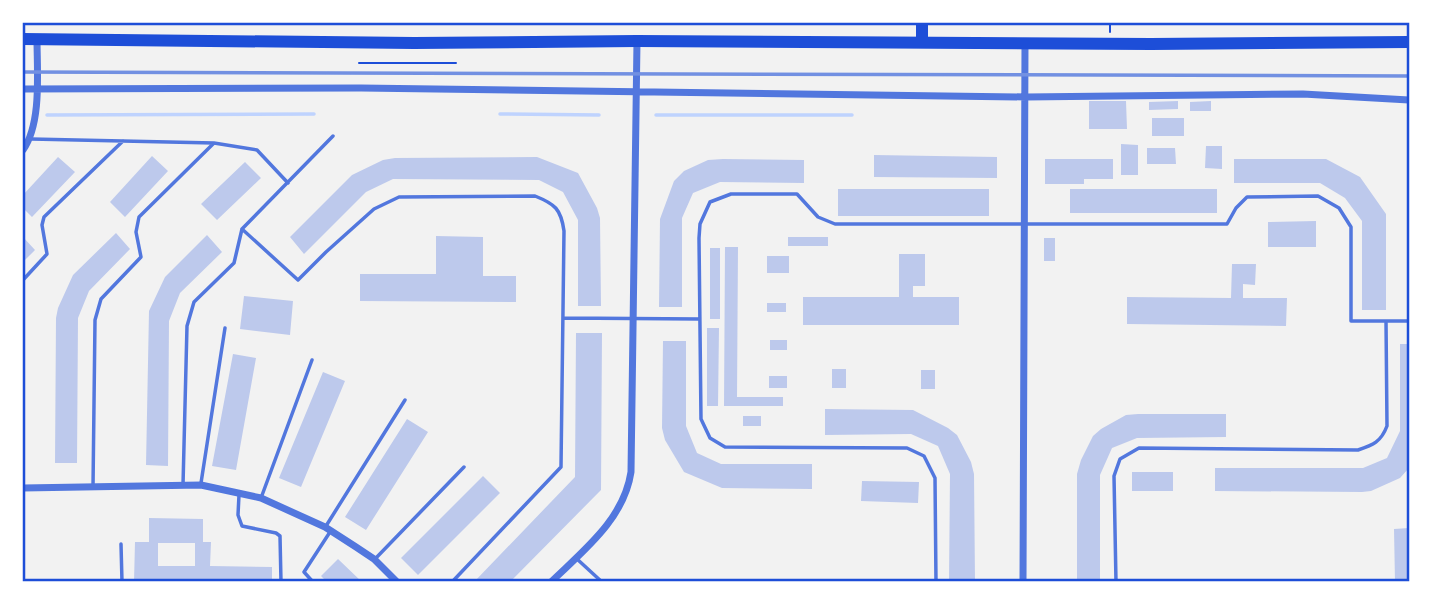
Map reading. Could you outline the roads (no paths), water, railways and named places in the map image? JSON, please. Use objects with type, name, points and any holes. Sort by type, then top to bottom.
[{"type":"highway","points":[[922,23],[922,42]]},
{"type":"highway","points":[[23,39],[414,43],[1409,42]]},
{"type":"street","points":[[23,150],[31,139],[37,89],[37,38]]},
{"type":"street","points":[[551,582],[618,511],[630,482],[636,41]]},
{"type":"street","points":[[1023,582],[1025,42]]},
{"type":"street","points":[[23,89],[361,89],[1026,97],[1303,94],[1409,100]]},
{"type":"street","points":[[23,488],[201,485],[261,498],[328,530],[374,559],[397,582]]},
{"type":"lane","points":[[183,485],[187,326],[194,302],[234,263],[242,229],[333,136]]},
{"type":"lane","points":[[31,139],[214,143],[257,150],[288,183]]},
{"type":"lane","points":[[23,280],[47,254],[41,225],[44,218],[122,141]]},
{"type":"lane","points":[[93,487],[94,331],[101,299],[141,257],[136,232],[139,218],[214,143]]},
{"type":"lane","points":[[936,582],[935,478],[924,456],[906,448],[725,447],[710,438],[701,419],[699,318],[700,223],[710,202],[731,194],[797,194],[818,217],[835,224],[1227,224],[1236,208],[1247,197],[1318,197],[1339,208],[1351,227],[1351,321],[1409,321]]},
{"type":"lane","points":[[242,229],[298,280],[374,209],[399,197],[535,196],[553,203],[563,224],[561,467],[452,582]]},
{"type":"lane","points":[[563,318],[699,318]]},
{"type":"lane","points":[[1116,582],[1114,476],[1120,459],[1139,448],[1358,450],[1377,444],[1384,436],[1387,426],[1386,321]]},
{"type":"lane","points":[[201,485],[225,328]]},
{"type":"lane","points":[[261,498],[312,359]]},
{"type":"lane","points":[[313,582],[304,572],[405,401]]},
{"type":"lane","points":[[374,559],[464,467]]},
{"type":"lane","points":[[239,493],[238,515],[242,526],[280,536],[281,582]]},
{"type":"lane","points":[[121,544],[122,582]]},
{"type":"lane","points":[[576,558],[601,582]]},
{"type":"waterway","points":[[47,115],[314,114]]},
{"type":"waterway","points":[[500,114],[599,115]]},
{"type":"waterway","points":[[656,115],[852,115]]},
{"type":"railway","points":[[23,72],[1409,76]]}]
